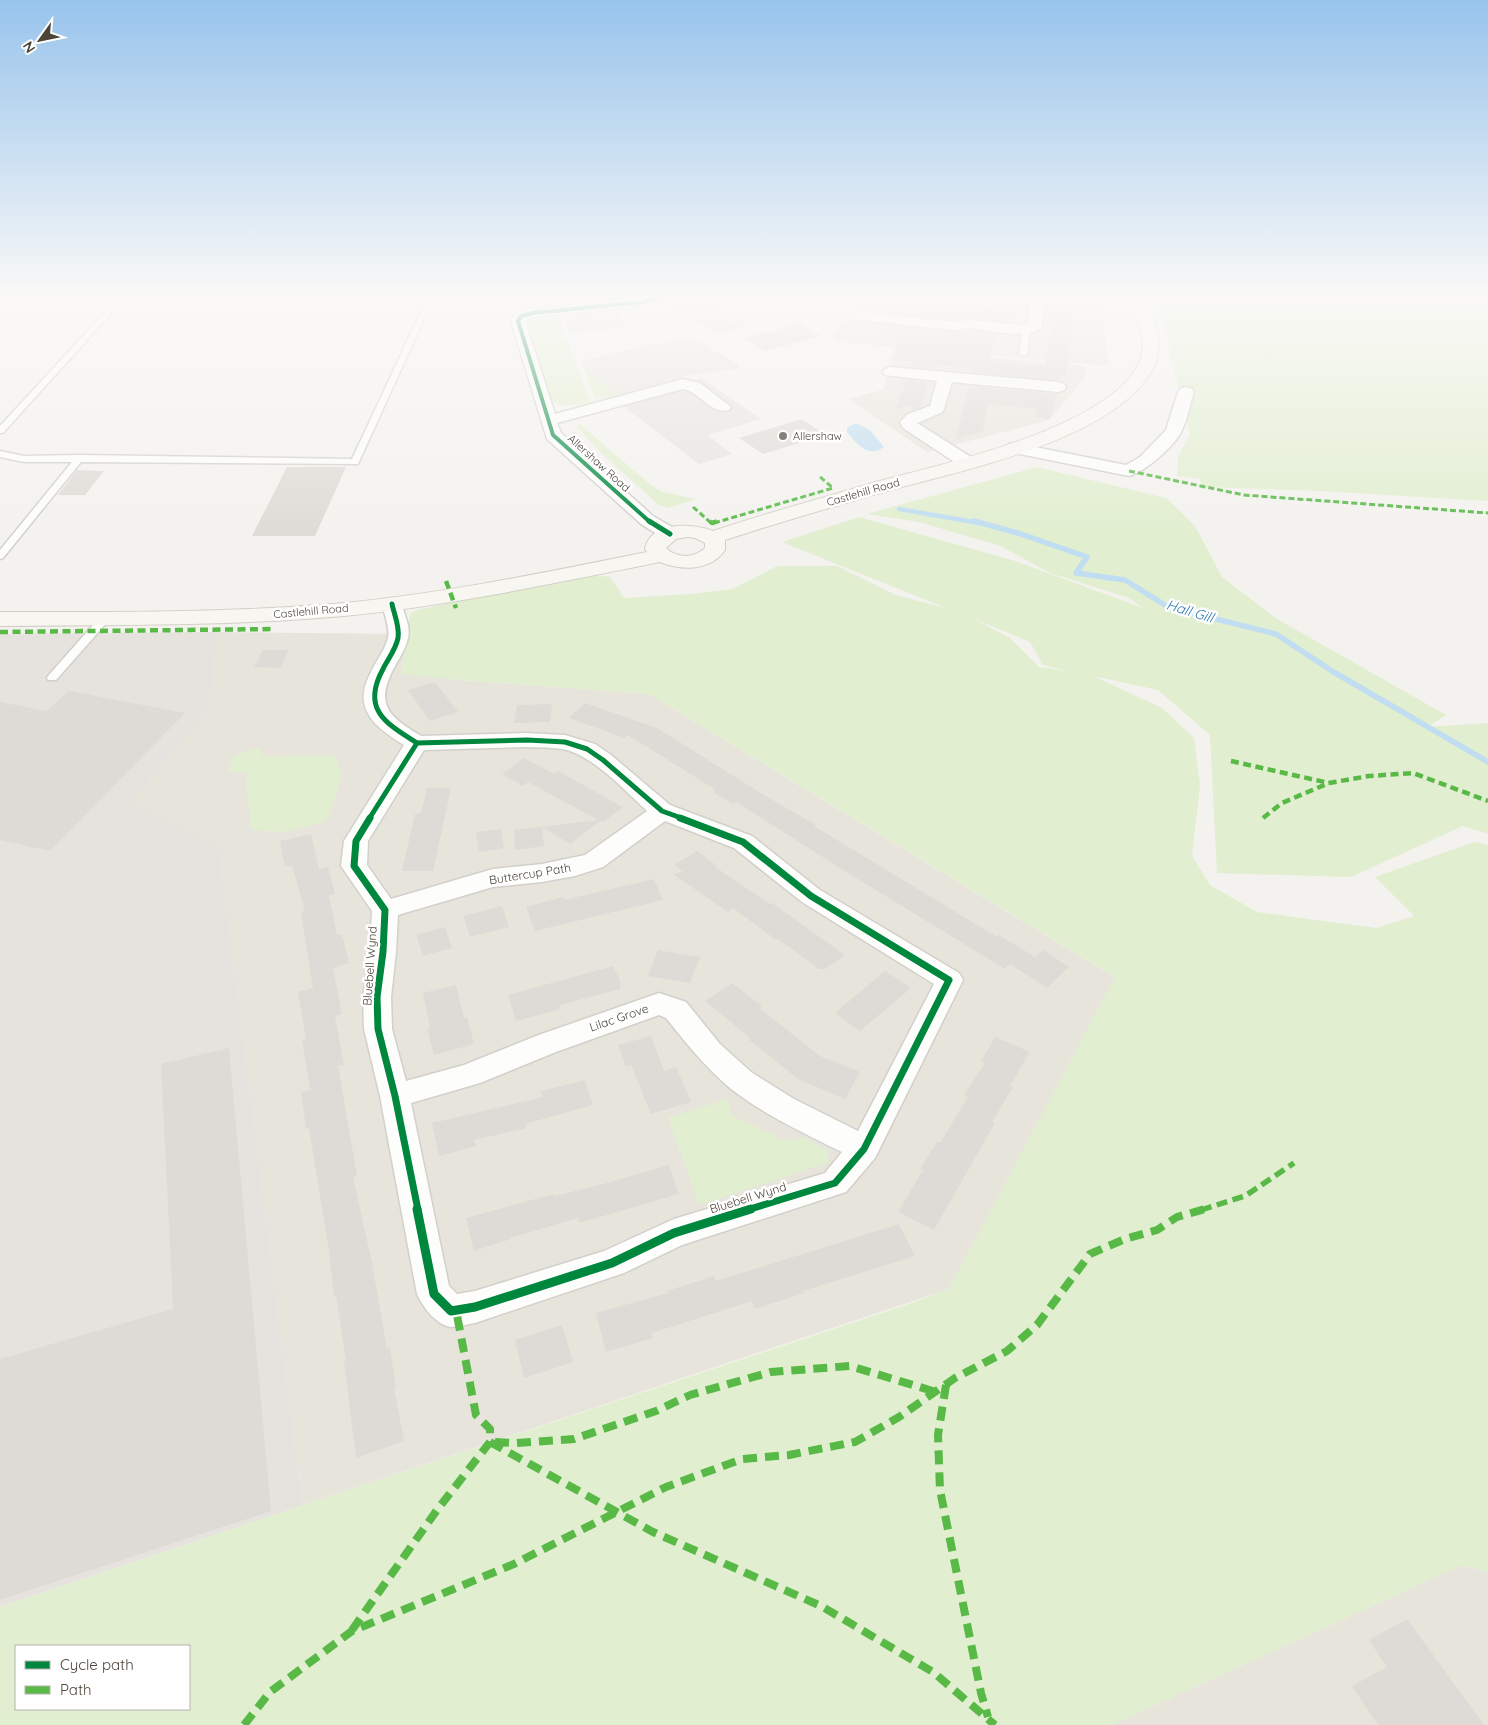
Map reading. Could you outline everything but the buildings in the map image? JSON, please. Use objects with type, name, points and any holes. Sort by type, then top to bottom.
[{"type":"main road","name":"Castlehill Road","points":[[711,538],[759,522],[1015,448],[1066,428],[1104,409],[1132,387],[1139,378]]},
{"type":"main road","name":"Castlehill Road","points":[[0,619],[182,619],[251,616],[392,604],[487,590],[618,564],[662,544],[692,532],[711,538],[715,542],[714,550],[706,558],[691,562],[680,562],[662,544]]},
{"type":"street","name":"Allershaw Road","points":[[536,378],[554,435],[647,520],[662,544]]},
{"type":"street","points":[[946,378],[937,409],[914,417],[908,422],[909,425],[968,463]]},
{"type":"street","points":[[952,378],[1058,387]]},
{"type":"street","points":[[549,420],[683,384],[694,386],[723,407]]},
{"type":"street","name":"Castlehill Road","points":[[1015,448],[1129,471],[1146,461],[1174,431],[1186,392]]},
{"type":"street","points":[[392,604],[399,636],[375,687],[373,701],[376,713],[388,726],[417,743]]},
{"type":"street","name":"Bluebell Wynd","points":[[527,740],[565,742],[587,749],[603,760],[662,811],[743,842],[811,896],[949,980],[864,1149],[835,1183],[674,1233],[612,1263],[475,1307],[450,1311],[434,1294],[395,1096],[378,1030],[376,997],[385,910],[354,866],[356,841],[417,743],[527,740]]},
{"type":"street","name":"Buttercup Path","points":[[385,910],[457,887],[494,878],[550,871],[594,861],[646,825],[662,811]]},
{"type":"street","name":"Lilac Grove","points":[[395,1096],[470,1075],[546,1044],[659,1004],[676,1010],[710,1052],[741,1080],[783,1108],[864,1149]]},
{"type":"lane","points":[[0,431],[49,378]]},
{"type":"lane","points":[[0,454],[24,459],[80,458],[355,462],[394,378]]},
{"type":"lane","points":[[0,556],[80,458]]},
{"type":"lane","points":[[52,678],[105,618]]},
{"type":"shaded area","points":[[592,378],[681,378],[619,395]]},
{"type":"shaded area","points":[[701,378],[761,419],[707,435],[732,454],[699,464],[623,406],[671,393],[665,388]]},
{"type":"shaded area","points":[[887,378],[1084,378],[1049,420],[927,452],[848,399],[884,389]]},
{"type":"shaded area","points":[[218,632],[408,634],[401,673],[461,680],[649,694],[1116,978],[949,1289],[303,1505],[219,848],[131,802],[210,708]]},
{"type":"shaded area","points":[[218,632],[210,708],[131,802],[219,847],[303,1505],[0,1607],[0,634]]},
{"type":"shaded area","points":[[1462,1565],[1488,1572],[1488,1725],[1112,1725]]},
{"type":"green space","points":[[544,378],[581,378],[591,403],[562,406],[552,402]]},
{"type":"green space","points":[[587,378],[592,378],[619,395],[604,399],[595,398]]},
{"type":"green space","points":[[1176,378],[1488,378],[1488,501],[1320,491],[1202,487],[1200,479],[1177,476],[1178,457],[1190,434]]},
{"type":"green space","points":[[580,424],[647,482],[662,492],[696,499],[668,508],[659,505],[598,450],[576,426]]},
{"type":"green space","points":[[1037,467],[1166,498],[1195,526],[1222,577],[1277,619],[1446,715],[1427,727],[1488,723],[1488,834],[1463,826],[1351,877],[1217,873],[1210,735],[1158,690],[1093,676],[1162,708],[1194,738],[1200,785],[1192,856],[1210,885],[1257,912],[1376,928],[1414,916],[1375,877],[1474,842],[1488,845],[1488,1572],[1462,1565],[1112,1725],[0,1725],[0,1607],[949,1289],[1115,977],[649,694],[401,674],[410,614],[417,610],[586,574],[610,577],[624,598],[691,594],[733,589],[777,566],[837,566],[895,595],[946,608],[782,542],[859,517],[1015,561],[1143,608],[1129,598],[1050,573],[1001,546],[919,522],[867,514]],"holes":[[[972,618],[1030,642],[1043,665],[1067,671],[1039,667],[1010,638]]]},
{"type":"green space","points":[[258,748],[264,757],[334,755],[342,774],[333,804],[325,822],[284,832],[251,830],[246,779],[248,772],[227,771],[234,756]]},
{"type":"green space","points":[[727,1099],[733,1116],[784,1140],[804,1138],[827,1150],[829,1162],[699,1205],[668,1118]]},
{"type":"water","points":[[856,423],[870,430],[884,447],[879,450],[868,451],[859,445],[847,432],[847,428]]},
{"type":"waterway","name":"Hall Gill","points":[[899,509],[979,523]]},
{"type":"waterway","name":"Hall Gill","points":[[974,521],[1018,533],[1087,557],[1076,573],[1125,580],[1168,607],[1276,634],[1332,671],[1488,762]]},
{"type":"marked path","points":[[1129,471],[1244,495],[1488,513]]},
{"type":"marked path","points":[[693,507],[712,523],[833,488],[819,476]]},
{"type":"marked path","points":[[446,581],[456,608]]},
{"type":"marked path","points":[[0,632],[275,629]]},
{"type":"marked path","points":[[1231,761],[1329,783]]},
{"type":"marked path","points":[[1263,818],[1282,803],[1329,783],[1369,776],[1413,773],[1488,801]]},
{"type":"marked path","points":[[244,1725],[270,1692],[352,1631],[514,1564],[666,1487],[742,1459],[789,1455],[855,1442],[899,1417],[955,1378],[1007,1351],[1037,1325],[1090,1254],[1125,1239],[1157,1230],[1177,1217],[1245,1196],[1294,1163]]},
{"type":"marked path","points":[[352,1630],[437,1510],[490,1442],[490,1429],[476,1415],[456,1310]]},
{"type":"marked path","points":[[495,1442],[516,1443],[574,1439],[656,1411],[690,1395],[771,1372],[850,1366],[936,1392]]},
{"type":"marked path","points":[[946,1385],[938,1435],[940,1490],[981,1693],[988,1717]]},
{"type":"marked path","points":[[490,1442],[653,1532],[821,1606],[933,1672],[995,1725]]},
{"type":"cycle path","points":[[535,378],[553,435],[647,520],[670,534]]},
{"type":"cycle path","points":[[392,604],[398,626],[398,638],[380,675],[373,697],[375,706],[385,721],[417,743],[356,841],[354,866],[385,910],[383,952],[377,997],[378,1029],[395,1096],[434,1294],[451,1311],[475,1307],[612,1263],[674,1233],[835,1183],[864,1149],[949,980],[811,896],[743,842],[662,811],[603,760],[587,749],[565,742],[527,740],[417,743]]},
{"type":"place","name":"Allershaw","points":[[783,436]]}]
